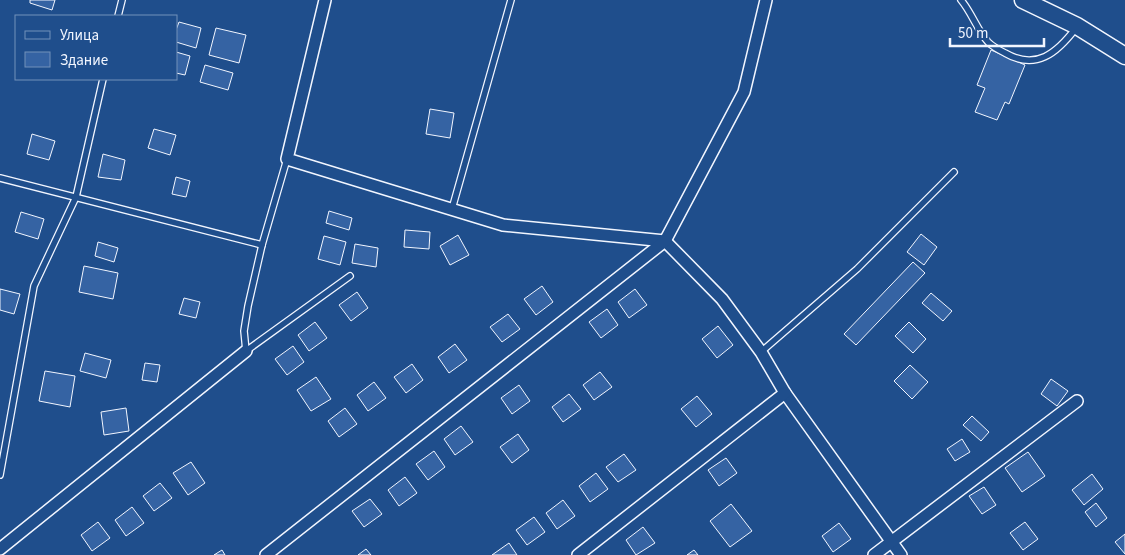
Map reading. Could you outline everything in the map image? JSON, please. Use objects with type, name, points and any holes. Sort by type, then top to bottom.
[{"type":"street","points":[[325,0],[287,159],[503,225],[665,242],[722,299],[760,352],[785,393],[901,555]]},
{"type":"street","points":[[266,555],[665,242],[744,92],[766,0]]},
{"type":"street","points":[[1022,0],[1077,26],[1125,56]]},
{"type":"street","points":[[0,549],[246,351]]},
{"type":"street","points":[[578,555],[785,393]]},
{"type":"street","points":[[874,555],[1077,401]]},
{"type":"lane","points":[[118,15],[122,0]]},
{"type":"lane","points":[[452,209],[511,0]]},
{"type":"lane","points":[[961,0],[977,28],[990,44],[1012,57],[1035,61],[1049,56],[1064,43],[1077,26]]},
{"type":"lane","points":[[0,476],[34,286],[76,197],[103,80]]},
{"type":"lane","points":[[246,351],[244,331],[262,245],[287,159]]},
{"type":"lane","points":[[760,352],[857,269],[954,172]]},
{"type":"lane","points":[[0,178],[262,245]]},
{"type":"lane","points":[[246,351],[350,276]]},
{"type":"building","points":[[30,0],[55,0],[52,10],[30,3]]},
{"type":"building","points":[[179,22],[201,28],[196,48],[178,43]]},
{"type":"building","points":[[216,28],[246,35],[239,63],[209,55]]},
{"type":"building","points":[[991,50],[1025,65],[1009,104],[1005,102],[997,120],[975,112],[985,88],[977,85]]},
{"type":"building","points":[[178,53],[190,56],[185,75],[178,73]]},
{"type":"building","points":[[205,65],[233,73],[228,90],[200,82]]},
{"type":"building","points":[[430,109],[454,113],[450,138],[426,134]]},
{"type":"building","points":[[154,129],[176,135],[170,155],[148,148]]},
{"type":"building","points":[[32,134],[55,141],[49,160],[27,154]]},
{"type":"building","points":[[103,154],[125,160],[121,180],[98,177]]},
{"type":"building","points":[[176,177],[190,181],[186,197],[172,194]]},
{"type":"building","points":[[329,211],[352,218],[349,230],[326,223]]},
{"type":"building","points":[[21,212],[44,219],[38,239],[15,232]]},
{"type":"building","points":[[405,230],[430,232],[429,249],[404,247]]},
{"type":"building","points":[[921,234],[937,247],[924,265],[907,252]]},
{"type":"building","points":[[458,235],[469,255],[450,265],[440,246]]},
{"type":"building","points":[[324,236],[346,242],[340,265],[318,259]]},
{"type":"building","points":[[98,242],[118,248],[114,262],[95,256]]},
{"type":"building","points":[[355,244],[378,248],[376,267],[352,263]]},
{"type":"building","points":[[913,262],[925,273],[856,345],[844,334]]},
{"type":"building","points":[[84,266],[118,273],[113,299],[79,292]]},
{"type":"building","points":[[542,286],[553,302],[536,315],[524,299]]},
{"type":"building","points":[[0,289],[20,294],[14,314],[0,310]]},
{"type":"building","points":[[635,289],[647,305],[629,318],[618,302]]},
{"type":"building","points":[[357,292],[368,308],[351,321],[339,305]]},
{"type":"building","points":[[931,293],[952,311],[943,321],[922,303]]},
{"type":"building","points":[[184,298],[200,302],[196,318],[179,314]]},
{"type":"building","points":[[607,309],[618,325],[601,338],[589,322]]},
{"type":"building","points":[[508,314],[520,329],[502,342],[490,327]]},
{"type":"building","points":[[315,322],[327,338],[309,351],[298,335]]},
{"type":"building","points":[[909,322],[926,339],[913,353],[895,336]]},
{"type":"building","points":[[718,326],[733,345],[717,358],[702,339]]},
{"type":"building","points":[[455,344],[467,360],[449,373],[438,357]]},
{"type":"building","points":[[293,346],[304,362],[287,375],[275,359]]},
{"type":"building","points":[[85,353],[111,360],[106,378],[80,371]]},
{"type":"building","points":[[145,363],[160,365],[157,382],[142,380]]},
{"type":"building","points":[[412,364],[423,380],[406,393],[394,377]]},
{"type":"building","points":[[910,365],[928,382],[912,399],[894,381]]},
{"type":"building","points":[[45,371],[75,376],[70,407],[39,401]]},
{"type":"building","points":[[600,372],[612,387],[594,400],[583,385]]},
{"type":"building","points":[[316,377],[331,399],[311,411],[297,390]]},
{"type":"building","points":[[1051,379],[1068,391],[1057,406],[1041,394]]},
{"type":"building","points":[[374,382],[386,398],[368,411],[357,395]]},
{"type":"building","points":[[519,385],[530,401],[512,414],[501,398]]},
{"type":"building","points":[[569,394],[581,409],[563,422],[552,407]]},
{"type":"building","points":[[697,396],[712,414],[696,427],[681,409]]},
{"type":"building","points":[[126,408],[129,431],[104,435],[101,412]]},
{"type":"building","points":[[345,408],[357,424],[339,437],[328,421]]},
{"type":"building","points":[[972,416],[989,432],[981,441],[963,425]]},
{"type":"building","points":[[461,426],[473,442],[455,455],[444,439]]},
{"type":"building","points":[[518,434],[529,450],[512,463],[500,447]]},
{"type":"building","points":[[962,439],[970,452],[955,461],[947,449]]},
{"type":"building","points":[[434,451],[445,467],[428,480],[416,464]]},
{"type":"building","points":[[1028,452],[1045,476],[1022,492],[1005,468]]},
{"type":"building","points":[[624,454],[636,470],[618,482],[606,467]]},
{"type":"building","points":[[726,458],[737,473],[719,486],[708,470]]},
{"type":"building","points":[[191,462],[205,483],[188,495],[173,473]]},
{"type":"building","points":[[596,473],[608,489],[590,502],[579,486]]},
{"type":"building","points":[[1092,474],[1103,489],[1084,505],[1072,490]]},
{"type":"building","points":[[405,477],[417,493],[399,506],[388,490]]},
{"type":"building","points":[[160,483],[172,498],[154,511],[143,496]]},
{"type":"building","points":[[984,487],[996,505],[982,514],[969,496]]},
{"type":"building","points":[[370,499],[382,514],[364,527],[352,511]]},
{"type":"building","points":[[563,500],[575,516],[557,529],[546,513]]},
{"type":"building","points":[[1096,503],[1107,518],[1096,527],[1085,512]]},
{"type":"building","points":[[731,504],[752,531],[730,547],[710,521]]},
{"type":"building","points":[[132,507],[144,523],[126,536],[115,520]]},
{"type":"building","points":[[534,517],[545,532],[527,545],[516,530]]},
{"type":"building","points":[[98,522],[110,538],[92,551],[81,535]]},
{"type":"building","points":[[1025,522],[1038,539],[1023,550],[1010,533]]},
{"type":"building","points":[[839,523],[851,539],[833,552],[822,536]]},
{"type":"building","points":[[643,527],[655,543],[636,555],[626,540]]},
{"type":"building","points":[[1125,534],[1125,554],[1115,542]]},
{"type":"building","points":[[509,543],[517,555],[492,555]]},
{"type":"building","points":[[366,549],[371,555],[358,555]]},
{"type":"building","points":[[222,550],[225,555],[214,555]]},
{"type":"building","points":[[694,550],[698,555],[687,555]]}]
